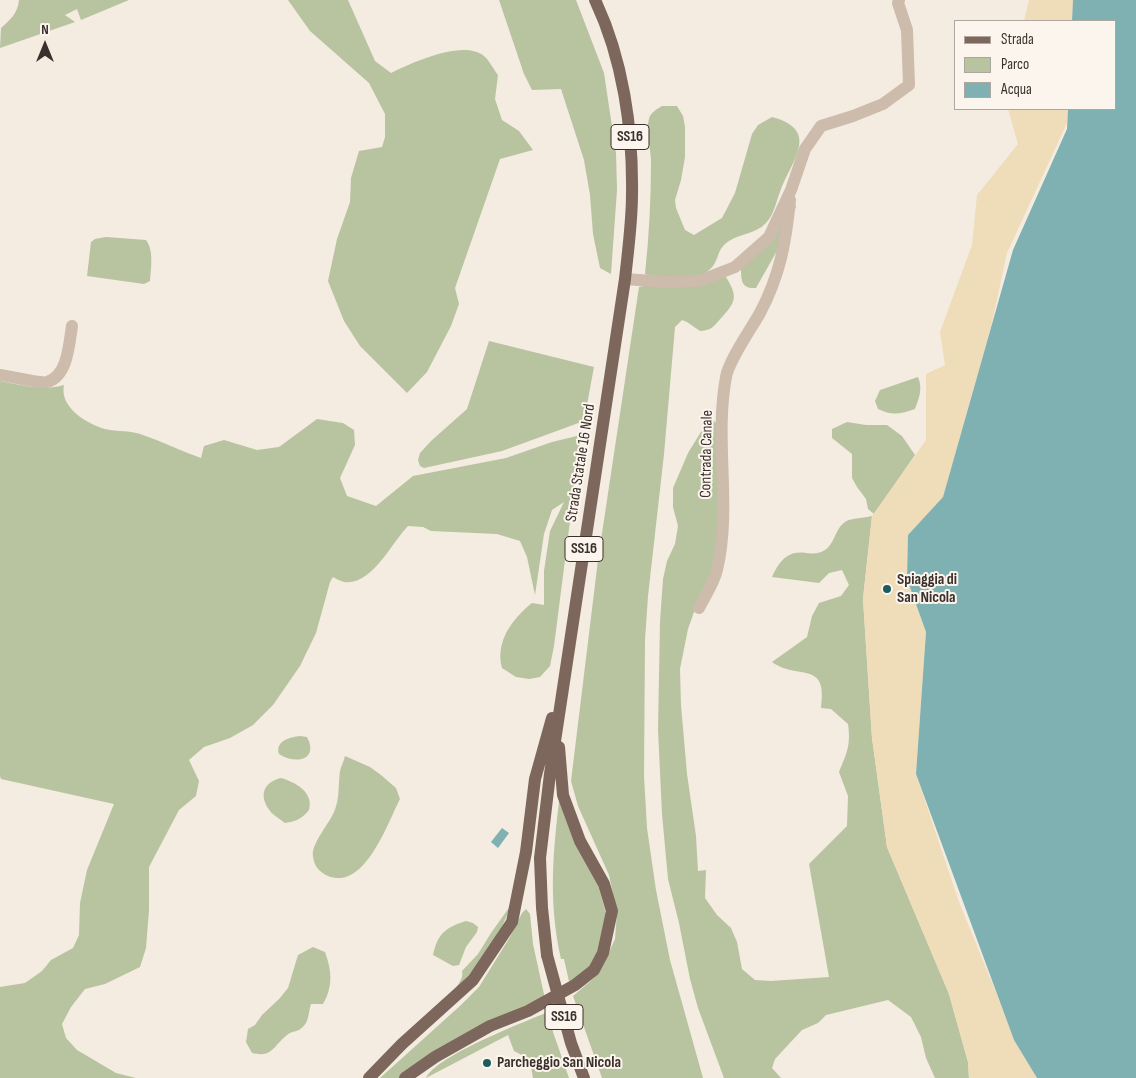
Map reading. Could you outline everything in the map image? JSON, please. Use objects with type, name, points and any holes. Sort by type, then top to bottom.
[{"type":"main road","name":"Strada Statale 16 Nord","points":[[584,1078],[571,1043],[547,955],[542,908],[540,858],[567,662],[626,279],[632,197],[630,136],[614,54],[604,20],[595,0]]},
{"type":"main road","points":[[370,1078],[402,1044],[473,980],[512,922],[526,852],[535,779],[567,662]]},
{"type":"main road","points":[[405,1078],[435,1056],[490,1026],[528,1011],[575,985],[594,970],[603,953],[612,911],[604,884],[580,841],[563,796],[558,723]]},
{"type":"street","name":"Contrada Canale","points":[[626,279],[666,282],[699,281],[735,267],[769,237],[791,190],[804,148],[821,126],[882,104],[909,85],[907,30],[898,3],[899,0]]},
{"type":"street","name":"Contrada Canale","points":[[699,608],[716,572],[720,550],[724,481],[720,442],[726,375],[771,291],[788,227],[791,190]]},
{"type":"street","points":[[0,375],[46,382],[58,375],[64,365],[72,326]]},
{"type":"green space","points":[[19,0],[129,0],[81,20],[77,9],[65,15],[75,22],[0,48],[1,28],[15,12]]},
{"type":"green space","points":[[288,0],[348,0],[375,61],[391,73],[424,59],[451,51],[475,51],[484,56],[498,75],[495,99],[502,120],[519,131],[533,150],[500,159],[455,288],[459,304],[451,326],[427,372],[407,393],[360,346],[344,321],[328,281],[337,239],[350,202],[351,178],[359,151],[382,147],[385,137],[385,114],[369,83],[310,31]]},
{"type":"green space","points":[[499,0],[576,0],[604,73],[616,153],[617,190],[611,274],[600,268],[593,234],[590,195],[584,160],[561,89],[532,90],[524,74]]},
{"type":"green space","points":[[662,106],[677,106],[683,116],[685,157],[675,200],[676,208],[685,230],[694,235],[722,218],[735,193],[752,134],[758,125],[772,117],[787,123],[795,130],[799,138],[796,156],[769,219],[757,230],[734,238],[725,244],[713,266],[701,276],[655,278],[645,274],[651,176],[648,124],[654,111]]},
{"type":"green space","points":[[794,203],[796,207],[778,249],[756,288],[747,287],[742,280],[741,267]]},
{"type":"green space","points":[[106,237],[146,240],[151,254],[150,281],[144,284],[87,276],[91,242],[95,239]]},
{"type":"green space","points":[[726,277],[734,293],[733,302],[728,311],[713,326],[708,330],[700,331],[682,320],[675,327],[645,640],[644,776],[647,828],[656,890],[670,960],[703,1078],[602,1078],[573,996],[594,978],[604,963],[615,939],[617,912],[609,875],[578,806],[571,781],[598,560],[639,287]]},
{"type":"green space","points":[[489,341],[594,367],[584,421],[502,451],[424,468],[420,466],[418,460],[420,453],[467,409]]},
{"type":"green space","points":[[918,377],[920,389],[915,409],[905,412],[888,413],[878,409],[875,401],[880,390]]},
{"type":"green space","points":[[0,381],[40,387],[64,385],[64,393],[70,407],[90,423],[105,429],[138,433],[201,458],[204,446],[224,440],[257,450],[279,447],[317,419],[343,423],[354,430],[355,445],[340,478],[347,496],[376,506],[413,476],[506,458],[552,442],[581,435],[554,646],[550,666],[540,677],[529,679],[516,677],[502,668],[501,649],[507,632],[518,616],[532,603],[544,605],[544,571],[550,531],[564,502],[552,510],[544,534],[535,595],[527,557],[520,541],[497,534],[431,531],[423,527],[408,526],[380,562],[364,577],[344,582],[333,577],[316,633],[300,666],[273,705],[253,725],[230,738],[204,747],[189,760],[199,781],[196,796],[179,810],[149,867],[149,910],[146,948],[140,967],[105,984],[85,989],[71,1007],[62,1024],[66,1038],[77,1050],[116,1073],[136,1078],[0,1078],[0,987],[25,983],[42,971],[51,960],[73,948],[79,935],[80,903],[87,870],[114,804],[1,779],[0,776]]},
{"type":"green space","points":[[712,419],[718,425],[721,477],[716,571],[699,598],[688,629],[680,669],[687,774],[696,836],[698,871],[706,870],[705,898],[717,915],[731,928],[737,942],[742,969],[755,980],[771,981],[829,977],[809,864],[847,826],[848,796],[839,772],[848,749],[848,724],[831,709],[821,708],[822,693],[820,683],[815,677],[772,662],[807,637],[812,616],[819,603],[841,596],[849,585],[842,570],[829,573],[819,583],[772,577],[784,558],[794,553],[814,554],[823,551],[829,547],[844,522],[872,516],[863,599],[872,738],[887,847],[949,994],[968,1062],[969,1078],[935,1078],[926,1058],[921,1037],[911,1017],[888,1000],[826,1015],[818,1023],[802,1030],[775,1059],[772,1068],[781,1078],[724,1078],[698,1008],[668,879],[662,814],[658,730],[660,622],[663,579],[667,561],[675,544],[678,526],[673,507],[673,488],[688,453],[704,427]]},
{"type":"green space","points":[[847,422],[866,425],[887,425],[902,436],[915,455],[874,514],[868,509],[866,499],[852,478],[852,454],[832,438],[832,429]]},
{"type":"green space","points":[[300,736],[307,737],[310,745],[308,755],[298,760],[279,754],[279,746],[284,740]]},
{"type":"green space","points":[[345,756],[370,767],[381,775],[396,788],[400,799],[373,852],[353,874],[341,878],[322,873],[314,863],[313,851],[317,840],[332,817],[336,807],[340,771]]},
{"type":"green space","points":[[281,778],[292,782],[302,789],[309,798],[310,804],[309,810],[304,816],[285,823],[270,811],[264,800],[267,786]]},
{"type":"green space","points":[[560,793],[596,877],[606,914],[597,960],[570,986],[564,959],[561,959],[554,917],[553,876]]},
{"type":"green space","points":[[511,905],[502,927],[474,972],[438,1006],[458,985],[461,980],[462,971],[478,954]]},
{"type":"green space","points":[[526,909],[530,914],[533,944],[545,999],[400,1078],[380,1078],[479,987]]},
{"type":"green space","points":[[466,921],[478,927],[477,932],[466,947],[459,965],[453,966],[433,955],[440,936],[453,926]]},
{"type":"green space","points":[[313,947],[325,952],[329,966],[330,985],[323,1004],[311,1004],[306,1023],[299,1030],[287,1035],[272,1050],[264,1054],[252,1053],[246,1042],[248,1029],[255,1025],[288,988],[298,955]]},
{"type":"green space","points":[[548,1012],[569,1078],[533,1078],[528,1061],[514,1051],[508,1035],[426,1078],[433,1069],[463,1050],[501,1031]]},
{"type":"sand","points":[[1029,0],[1073,0],[1072,20],[1024,20]]},
{"type":"sand","name":"Spiaggia di San Nicola","points":[[1008,110],[1068,110],[1067,123],[1007,253],[991,327],[943,497],[908,535],[907,579],[926,632],[916,774],[959,902],[1014,1040],[1037,1078],[969,1078],[968,1062],[949,994],[887,847],[872,738],[863,599],[872,516],[926,440],[926,374],[945,365],[940,332],[972,245],[977,195],[1018,144]]},
{"type":"water","points":[[1073,0],[1136,0],[1136,1078],[1037,1078],[1014,1040],[916,774],[926,632],[907,579],[908,535],[943,497],[1013,250],[1067,129],[1068,110],[1116,110],[1116,20],[1072,20]]},
{"type":"water","points":[[502,828],[509,833],[498,848],[491,842]]},
{"type":"place","name":"Spiaggia di San Nicola","points":[[887,589]]},
{"type":"place","name":"Parcheggio San Nicola","points":[[487,1063]]}]
